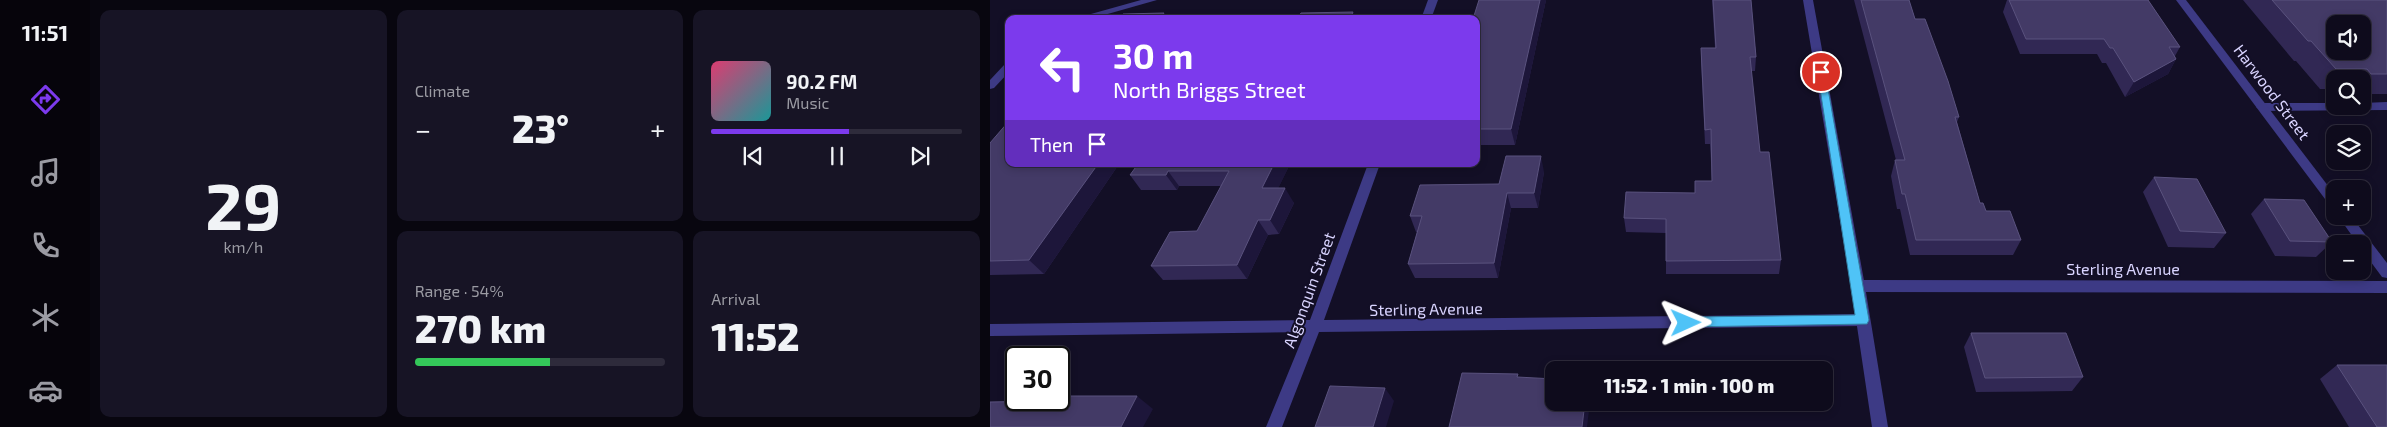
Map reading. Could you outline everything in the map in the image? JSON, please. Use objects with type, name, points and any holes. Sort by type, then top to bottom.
[{"type":"street","points":[[1094,15],[1152,0]]},
{"type":"street","points":[[1427,15],[1433,0]]},
{"type":"street","points":[[1808,0],[1858,286],[1880,427]]},
{"type":"street","name":"Harwood Street","points":[[2181,0],[2326,192]]},
{"type":"street","points":[[990,86],[1005,70]]},
{"type":"street","points":[[2261,107],[2387,106]]},
{"type":"street","name":"Algonquin Street","points":[[1274,427],[1314,328],[1373,167]]},
{"type":"street","points":[[2351,225],[2387,274]]},
{"type":"street","name":"Sterling Avenue","points":[[1858,286],[2387,286]]},
{"type":"street","name":"Sterling Avenue","points":[[990,330],[1314,328],[1863,320]]},
{"type":"building","points":[[1479,0],[1540,0],[1511,129],[1480,129],[1480,15],[1474,15]]},
{"type":"building","points":[[1713,0],[1751,0],[1756,57],[1750,57],[1760,152],[1769,152],[1781,260],[1666,261],[1666,219],[1624,218],[1626,192],[1695,193],[1695,181],[1712,181],[1711,129],[1705,130],[1701,48],[1716,48]]},
{"type":"building","points":[[1861,0],[1909,0],[1915,19],[1925,19],[1959,117],[1955,117],[1980,203],[1983,203],[1986,211],[2010,211],[2021,240],[1916,240],[1905,194],[1902,194],[1895,160],[1905,160]]},
{"type":"building","points":[[2009,0],[2148,0],[2180,47],[2169,47],[2176,59],[2134,82],[2113,48],[2110,48],[2104,39],[2026,39]]},
{"type":"building","points":[[2272,0],[2387,0],[2387,74],[2371,74],[2371,70],[2367,69],[2336,69],[2328,60],[2371,60],[2371,15],[2326,15],[2326,58],[2311,41],[2308,41]]},
{"type":"building","points":[[1353,12],[1352,15],[1300,15],[1301,13]]},
{"type":"building","points":[[1164,13],[1163,15],[1123,14]]},
{"type":"building","points":[[1005,126],[1005,167],[1096,167],[1029,260],[990,261],[990,143]]},
{"type":"building","points":[[1506,156],[1541,156],[1534,193],[1507,193],[1494,263],[1408,264],[1422,216],[1410,216],[1420,185],[1499,184]]},
{"type":"building","points":[[1136,167],[1272,167],[1262,188],[1285,188],[1270,220],[1258,220],[1237,265],[1151,266],[1170,232],[1197,231],[1229,171],[1168,171],[1166,175],[1130,175]]},
{"type":"building","points":[[2154,177],[2197,179],[2226,233],[2180,231]]},
{"type":"building","points":[[2264,199],[2304,200],[2327,235],[2326,242],[2290,241]]},
{"type":"building","points":[[1971,333],[2066,333],[2083,377],[1985,378]]},
{"type":"building","points":[[2337,365],[2387,365],[2387,427],[2377,427]]},
{"type":"building","points":[[1462,373],[1518,374],[1517,377],[1545,379],[1545,411],[1584,411],[1582,427],[1449,427]]},
{"type":"building","points":[[1330,386],[1385,388],[1373,427],[1315,427]]},
{"type":"building","points":[[1070,396],[1137,396],[1121,427],[990,427],[990,402],[1005,402],[1005,411],[1070,411]]},
{"type":"route","points":[[1686,323],[1863,320],[1821,72]]}]
